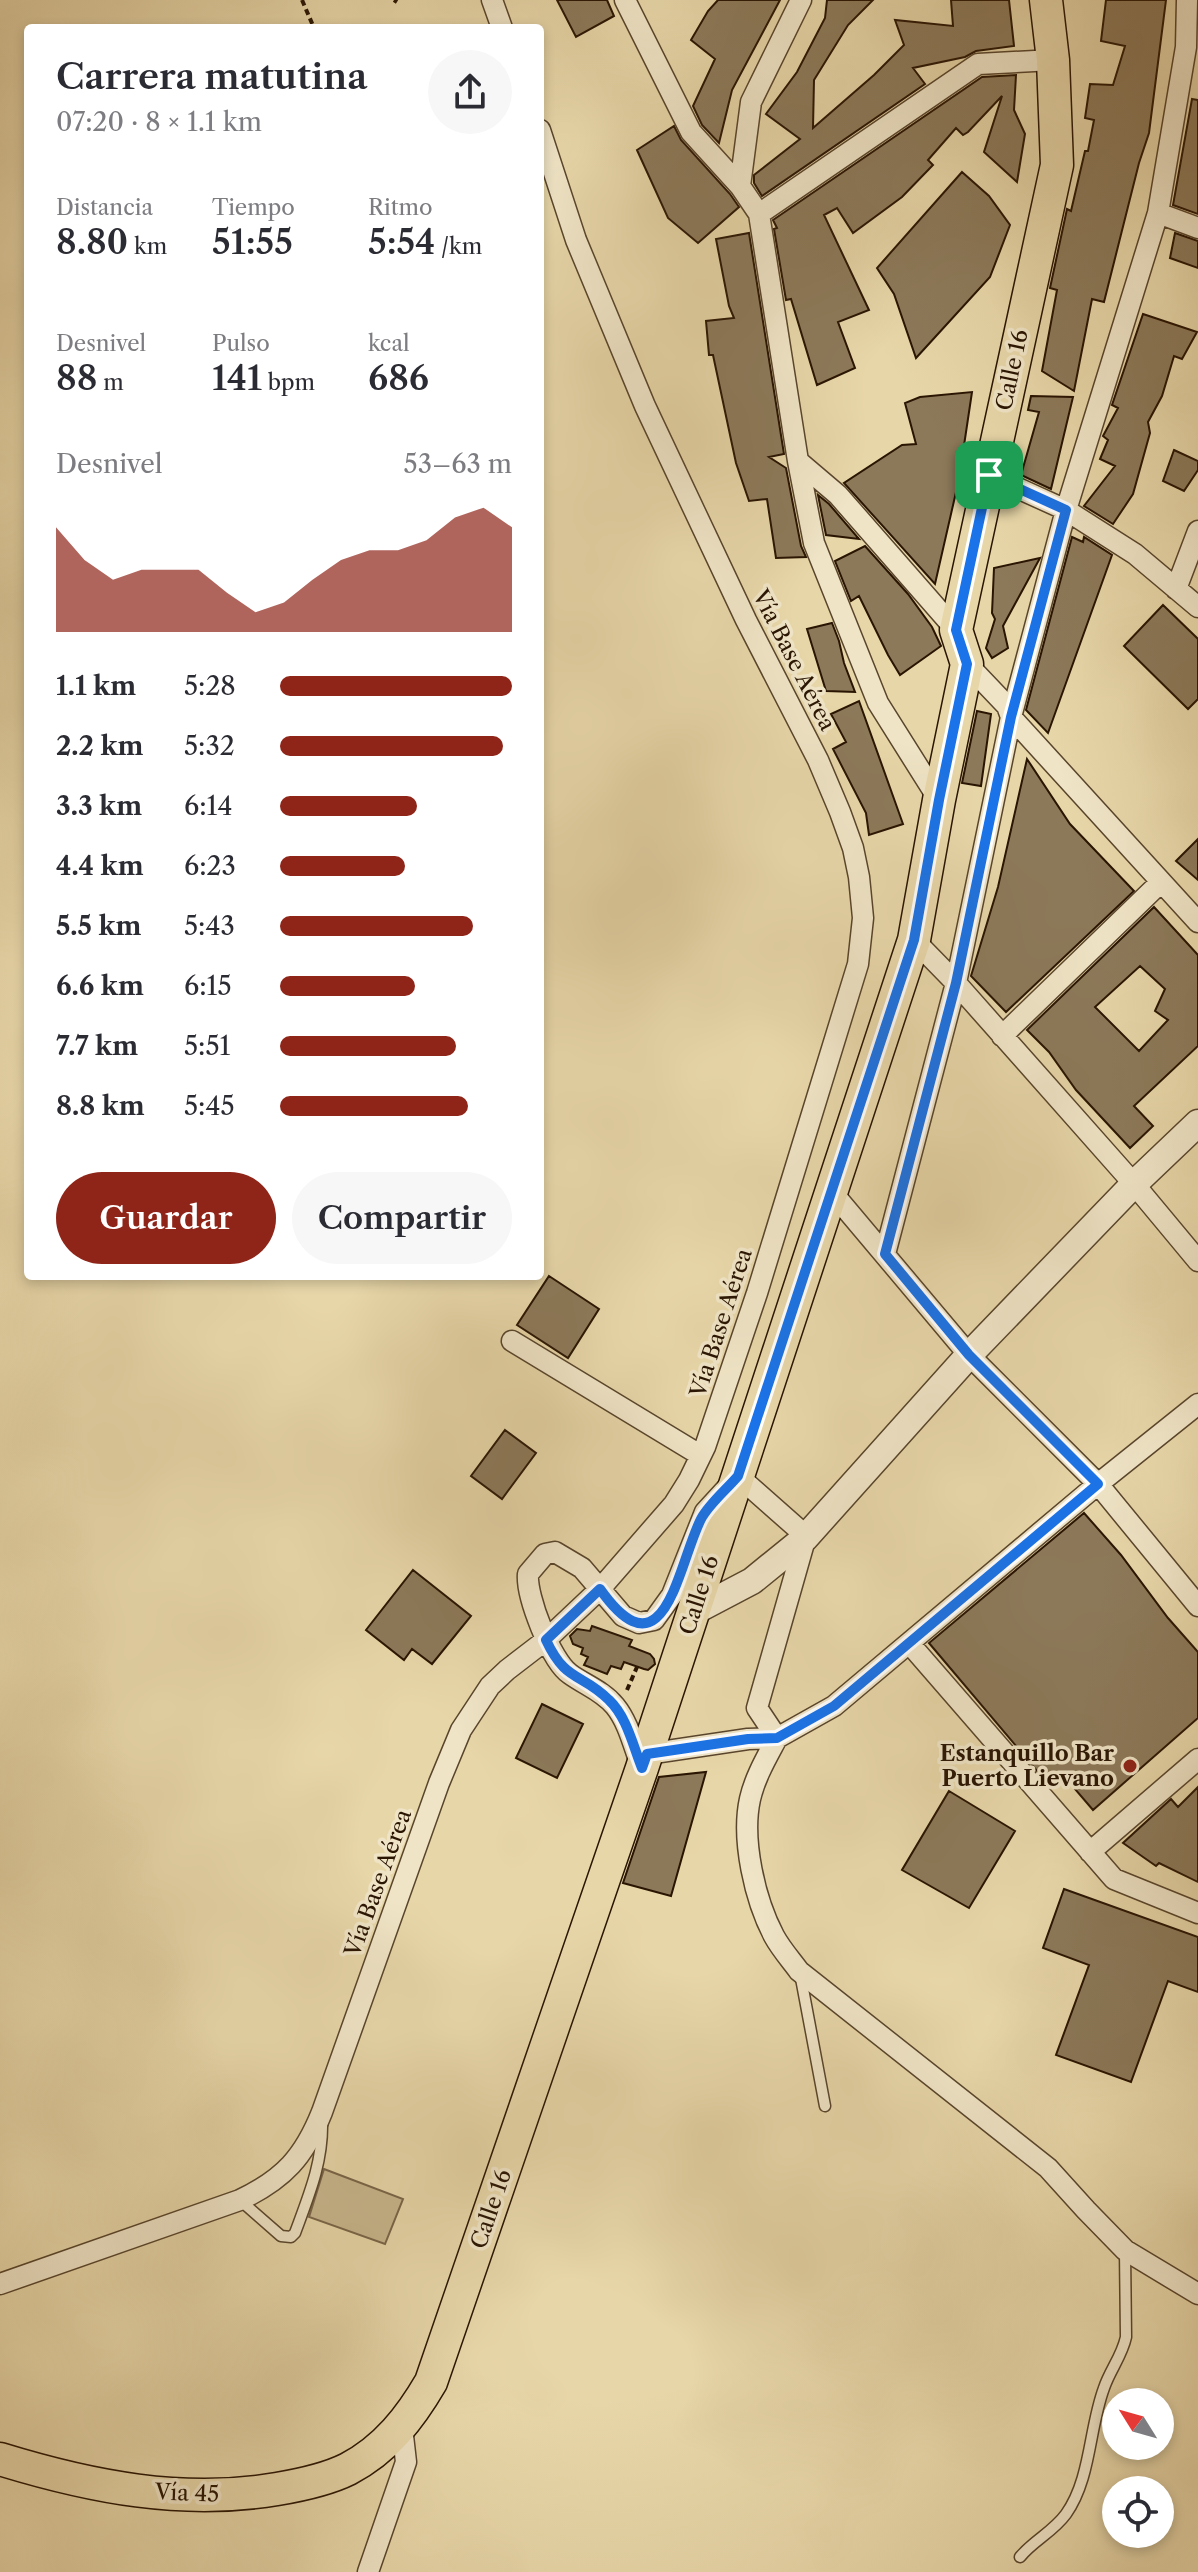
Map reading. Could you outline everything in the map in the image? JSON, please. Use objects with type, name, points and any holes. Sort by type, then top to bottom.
[{"type":"main road","name":"Calle 16","points":[[371,2455],[402,2427],[431,2382],[644,1761],[681,1619],[738,1476],[914,940],[967,664],[956,630],[1057,165],[1053,60],[1046,0]]},
{"type":"main road","name":"Vía 45","points":[[0,2459],[109,2488],[207,2495],[249,2494],[317,2481],[371,2455]]},
{"type":"street","points":[[492,0],[501,24]]},
{"type":"street","points":[[625,0],[691,132],[740,186],[759,214],[814,543],[878,703],[939,800]]},
{"type":"street","points":[[740,186],[751,102],[801,0]]},
{"type":"street","points":[[885,1254],[956,983],[1011,717],[1066,510],[1158,213],[1186,47],[1187,0]]},
{"type":"street","points":[[759,214],[978,64],[1053,60]]},
{"type":"street","name":"Vía Base Aérea","points":[[0,2284],[240,2200],[261,2190],[290,2168],[312,2136],[461,1730],[490,1686],[546,1640],[600,1589],[674,1504],[700,1455],[757,1293],[858,964],[863,918],[853,848],[818,760],[746,620],[645,406],[576,240],[544,142]]},
{"type":"street","points":[[1158,213],[1198,228]]},
{"type":"street","points":[[798,461],[838,495],[956,630]]},
{"type":"street","points":[[989,475],[1066,510],[1135,554],[1198,607]]},
{"type":"street","points":[[1176,589],[1198,531]]},
{"type":"street","points":[[967,664],[1007,706],[1011,717],[1198,922]]},
{"type":"street","points":[[1002,1036],[1161,882]]},
{"type":"street","points":[[914,940],[1134,1184],[1198,1261]]},
{"type":"street","points":[[1198,1123],[1134,1184],[969,1355],[806,1537],[752,1581],[681,1619],[646,1623],[632,1621],[616,1611],[582,1568],[555,1552],[545,1554],[535,1563],[527,1580],[555,1660],[568,1674],[593,1687],[614,1705],[644,1761],[748,1739],[777,1738],[834,1706],[1198,1404]]},
{"type":"street","points":[[831,1191],[969,1355],[1098,1484],[1198,1606]]},
{"type":"street","points":[[512,1341],[700,1455]]},
{"type":"street","points":[[738,1476],[806,1537]]},
{"type":"street","points":[[777,1738],[757,1708],[806,1537]]},
{"type":"street","points":[[909,1643],[1114,1879],[1198,1913]]},
{"type":"street","points":[[777,1738],[761,1767],[750,1800],[748,1835],[760,1904],[775,1938],[799,1971],[1048,2168],[1125,2250],[1198,2294]]},
{"type":"street","points":[[1090,1852],[1198,1759]]},
{"type":"street","points":[[368,2572],[406,2462],[402,2427]]},
{"type":"lane","points":[[799,1971],[825,2106]]},
{"type":"lane","points":[[240,2200],[281,2236],[291,2237],[295,2233],[319,2166],[323,2142],[322,2112]]},
{"type":"lane","points":[[1020,2557],[1033,2543],[1046,2537],[1067,2513],[1079,2485],[1099,2402],[1126,2337],[1125,2250]]},
{"type":"path","points":[[302,0],[312,24]]},
{"type":"shaded area","points":[[324,2169],[403,2199],[385,2244],[309,2217]]},
{"type":"building","points":[[557,0],[607,0],[614,16],[576,37]]},
{"type":"building","points":[[718,0],[780,0],[732,90],[719,143],[702,125],[693,106],[715,59],[691,40]]},
{"type":"building","points":[[827,0],[873,0],[848,25],[814,80],[813,128],[904,45],[895,20],[953,26],[951,0],[1009,0],[1014,46],[976,51],[965,57],[913,68],[925,84],[762,196],[754,183],[754,175],[800,139],[766,114],[797,72],[825,18]]},
{"type":"building","points":[[1106,0],[1166,0],[1149,133],[1104,302],[1092,299],[1074,391],[1042,371],[1057,290],[1050,288],[1067,209],[1071,211],[1094,120],[1085,118],[1090,84],[1113,85],[1125,46],[1101,41]]},
{"type":"building","points":[[1016,75],[1014,110],[1025,134],[1017,182],[984,152],[1002,96],[968,132],[963,135],[956,128],[928,160],[933,165],[902,197],[853,233],[837,208],[824,215],[869,310],[838,322],[855,368],[817,385],[791,299],[786,300],[774,229],[777,228],[773,220],[982,77]]},
{"type":"building","points":[[1192,99],[1198,100],[1198,214],[1173,205]]},
{"type":"building","points":[[674,126],[681,140],[739,207],[698,243],[668,218],[637,150]]},
{"type":"building","points":[[962,172],[989,196],[1010,225],[990,277],[916,358],[894,294],[877,268]]},
{"type":"building","points":[[749,233],[784,454],[769,457],[786,468],[801,546],[806,557],[776,558],[767,499],[749,501],[736,463],[713,355],[709,355],[706,321],[734,318],[716,239]]},
{"type":"building","points":[[1175,233],[1198,241],[1198,268],[1170,258]]},
{"type":"building","points":[[1143,314],[1197,332],[1182,359],[1174,356],[1162,396],[1148,422],[1150,433],[1133,494],[1113,524],[1084,506],[1115,466],[1100,459],[1108,440],[1103,436],[1118,408],[1112,405]]},
{"type":"building","points":[[972,392],[959,479],[935,584],[844,483],[902,445],[916,444],[905,403],[920,397]]},
{"type":"building","points":[[1031,396],[1073,397],[1051,489],[1021,475],[1039,412],[1028,410]]},
{"type":"building","points":[[1174,450],[1198,461],[1198,470],[1184,491],[1163,481]]},
{"type":"building","points":[[818,495],[829,504],[859,539],[826,535]]},
{"type":"building","points":[[1072,537],[1083,542],[1084,537],[1112,555],[1048,733],[1026,710]]},
{"type":"building","points":[[865,546],[908,594],[932,627],[941,646],[900,675],[859,596],[851,601],[835,561]]},
{"type":"building","points":[[1040,558],[1003,626],[1008,648],[992,658],[986,648],[995,619],[992,613],[994,568]]},
{"type":"building","points":[[1163,605],[1198,639],[1198,699],[1188,709],[1124,646]]},
{"type":"building","points":[[832,623],[855,692],[826,691],[807,629]]},
{"type":"building","points":[[859,701],[903,824],[869,835],[866,813],[833,749],[846,742],[831,714]]},
{"type":"building","points":[[977,711],[991,714],[981,786],[962,783]]},
{"type":"building","points":[[1027,759],[1070,824],[1134,891],[1006,1012],[971,976],[998,887]]},
{"type":"building","points":[[1198,839],[1198,880],[1176,861]]},
{"type":"building","points":[[1154,907],[1198,955],[1198,1046],[1134,1106],[1153,1126],[1130,1148],[1076,1090],[1049,1052],[1027,1030]],"holes":[[[1140,966],[1165,989],[1155,1011],[1168,1020],[1139,1051],[1095,1007]]]},
{"type":"building","points":[[549,1276],[599,1309],[568,1358],[517,1325]]},
{"type":"building","points":[[505,1430],[536,1453],[502,1499],[471,1476]]},
{"type":"building","points":[[1084,1513],[1198,1652],[1198,1718],[1093,1810],[1063,1775],[1049,1785],[929,1643]]},
{"type":"building","points":[[413,1570],[471,1616],[432,1664],[412,1649],[404,1660],[366,1630]]},
{"type":"building","points":[[592,1626],[632,1640],[629,1646],[650,1654],[655,1664],[648,1670],[624,1662],[621,1669],[611,1666],[607,1674],[584,1665],[588,1657],[581,1654],[583,1648],[573,1644],[570,1636],[577,1629],[590,1631]]},
{"type":"building","points":[[542,1704],[583,1724],[557,1778],[516,1758]]},
{"type":"building","points":[[706,1772],[671,1896],[623,1883],[659,1777]]},
{"type":"building","points":[[1198,1787],[1198,1882],[1159,1863],[1156,1866],[1123,1843],[1171,1799],[1178,1807]]},
{"type":"building","points":[[949,1791],[1015,1831],[969,1908],[902,1870]]},
{"type":"building","points":[[1064,1889],[1198,1937],[1198,1992],[1168,1981],[1131,2082],[1056,2055],[1089,1965],[1043,1948]]},
{"type":"place","name":"Estanquillo Bar Puerto Lievano","points":[[1130,1766]]},
{"type":"route","points":[[989,475],[1066,510],[1011,717],[956,983],[885,1254],[969,1355],[1098,1484],[834,1706],[777,1738],[748,1739],[647,1754],[642,1768],[622,1716],[614,1705],[593,1687],[568,1674],[555,1660],[546,1640],[600,1589],[623,1616],[639,1623],[654,1620],[672,1595],[705,1512],[738,1476],[914,940],[967,664],[956,630],[989,475]]}]
